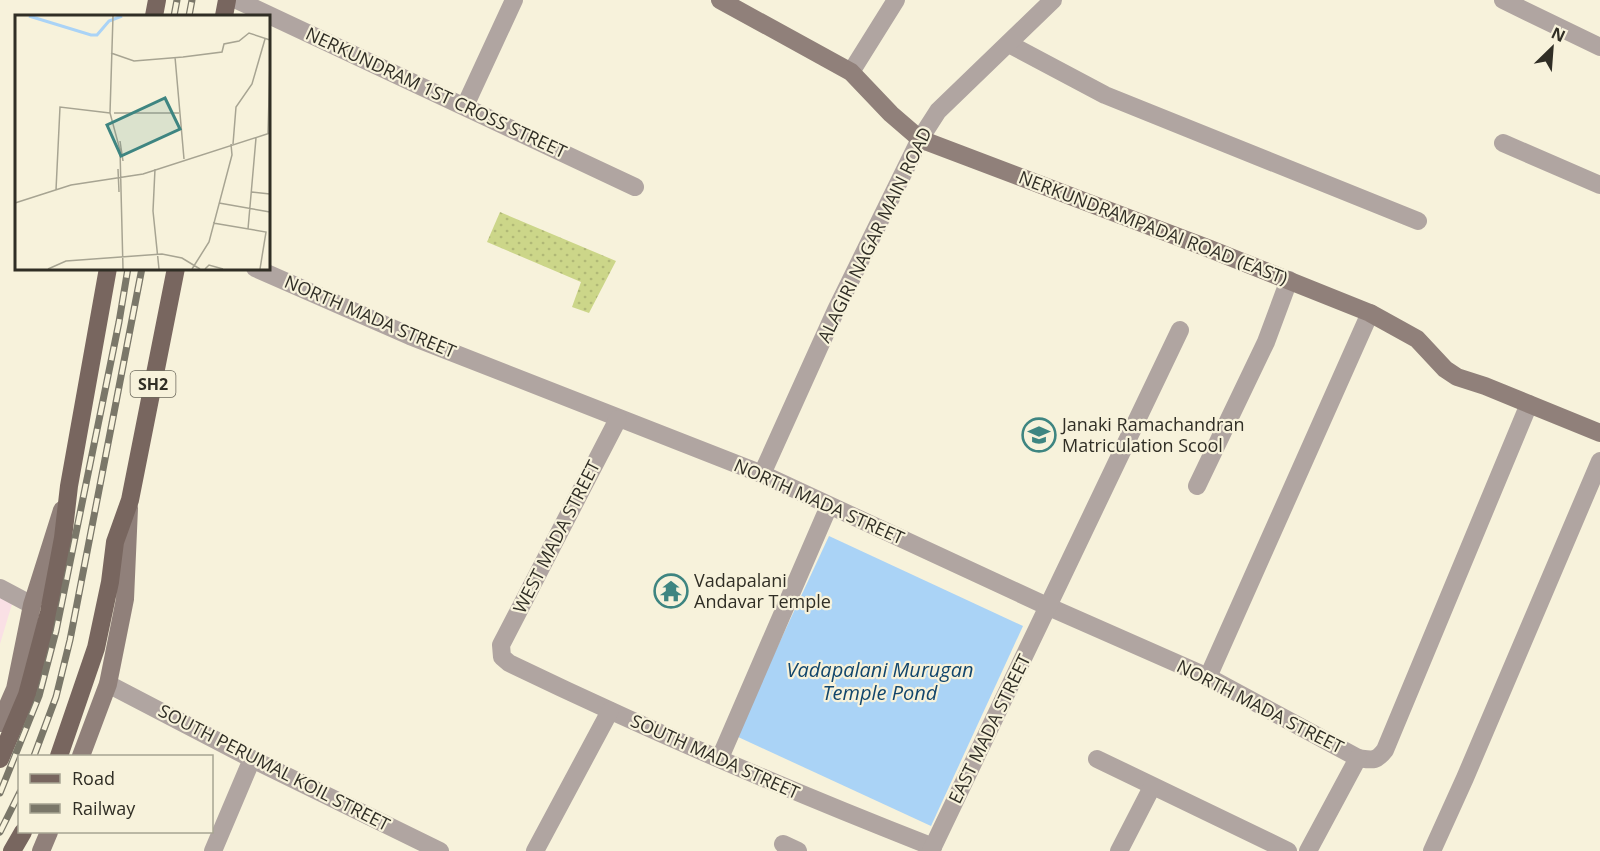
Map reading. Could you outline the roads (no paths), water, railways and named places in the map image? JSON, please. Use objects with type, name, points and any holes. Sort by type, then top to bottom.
[{"type":"main road","points":[[154,15],[157,0]]},
{"type":"main road","points":[[224,15],[227,0]]},
{"type":"main road","points":[[0,759],[27,695],[49,612],[108,270]]},
{"type":"main road","name":"SH2","points":[[59,755],[96,648],[110,582],[115,542],[130,500],[176,270]]},
{"type":"main road","points":[[12,851],[22,833]]},
{"type":"street","name":"NERKUNDRAM 1ST CROSS STREET","points":[[237,0],[269,15]]},
{"type":"street","points":[[465,106],[514,0]]},
{"type":"street","name":"NERKUNDRAMPADAI ROAD (EAST)","points":[[720,0],[851,72],[891,114],[920,139],[1370,313],[1417,339],[1445,369],[1457,377],[1600,433]]},
{"type":"street","points":[[851,72],[896,0]]},
{"type":"street","name":"ALAGIRI NAGAR MAIN ROAD","points":[[762,474],[836,310],[920,139],[938,111],[1053,0]]},
{"type":"street","points":[[1503,0],[1600,47]]},
{"type":"street","name":"NERKUNDRAM 1ST CROSS STREET","points":[[270,15],[635,187]]},
{"type":"street","points":[[1009,44],[1105,95],[1418,222]]},
{"type":"street","points":[[1503,143],[1600,185]]},
{"type":"street","name":"NORTH MADA STREET","points":[[260,270],[410,336],[762,474],[1049,607],[1208,677],[1365,759]]},
{"type":"street","points":[[1197,486],[1266,342],[1289,280]]},
{"type":"street","points":[[1208,677],[1370,313]]},
{"type":"street","name":"EAST MADA STREET","points":[[932,849],[1180,330]]},
{"type":"street","points":[[1308,851],[1365,759],[1380,757],[1385,750],[1529,404]]},
{"type":"street","name":"WEST MADA STREET","points":[[502,657],[501,645],[618,419]]},
{"type":"street","points":[[1431,851],[1465,778],[1600,461]]},
{"type":"street","points":[[0,723],[15,689],[32,605],[69,486]]},
{"type":"street","points":[[81,755],[108,684],[125,599],[130,500]]},
{"type":"street","points":[[720,758],[829,506]]},
{"type":"street","points":[[0,588],[32,605]]},
{"type":"street","name":"SOUTH MADA STREET","points":[[502,657],[509,663],[610,711],[805,797],[932,849]]},
{"type":"street","name":"SOUTH PERUMAL KOIL STREET","points":[[108,684],[252,759],[440,851]]},
{"type":"street","points":[[535,851],[610,711]]},
{"type":"street","points":[[213,851],[252,759]]},
{"type":"street","points":[[1097,759],[1288,851]]},
{"type":"street","points":[[1119,851],[1152,787]]},
{"type":"street","points":[[41,851],[48,833]]},
{"type":"water","name":"Vadapalani Murugan Temple Pond","points":[[829,536],[1023,626],[931,826],[736,736]]},
{"type":"railway","points":[[174,15],[177,0]]},
{"type":"railway","points":[[189,15],[192,0]]},
{"type":"railway","points":[[0,793],[39,696],[56,631],[128,270]]},
{"type":"railway","points":[[34,755],[56,697],[70,640],[142,270]]},
{"type":"railway","points":[[0,832],[18,796]]},
{"type":"place","name":"Janaki Ramachandran Matriculation Scool","points":[[1039,435]]},
{"type":"place","name":"Vadapalani Andavar Temple","points":[[671,591]]}]
